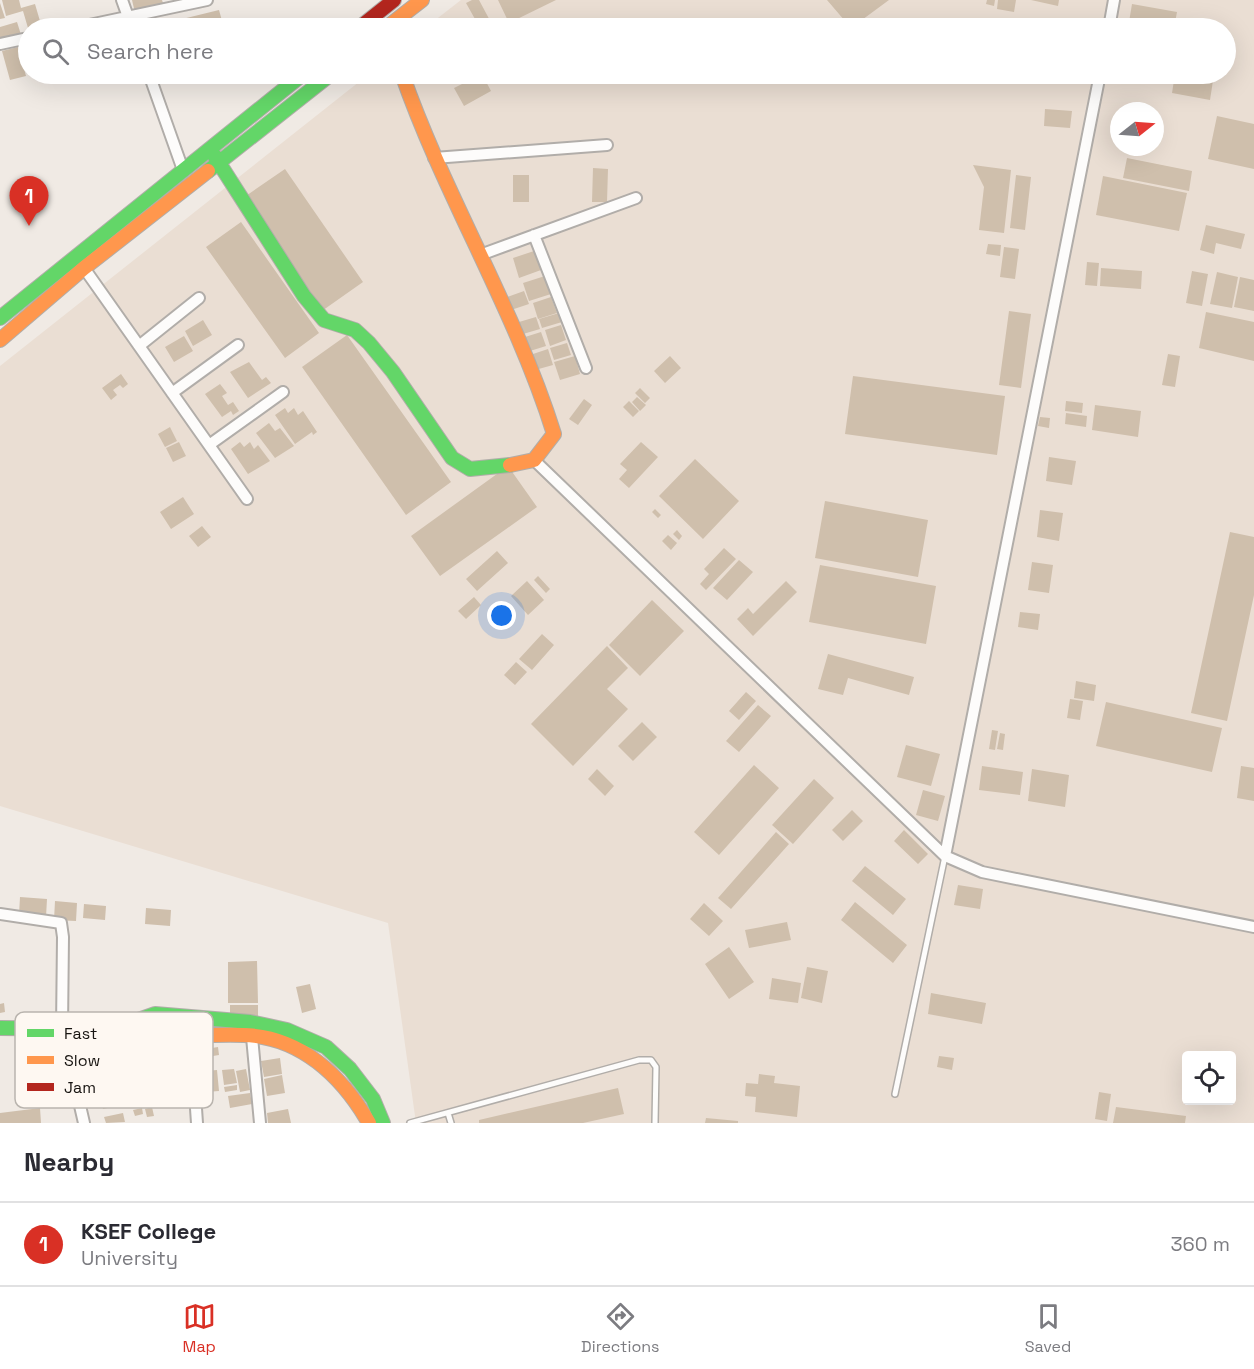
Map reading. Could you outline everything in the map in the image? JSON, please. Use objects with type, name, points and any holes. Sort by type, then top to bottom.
[{"type":"main road","points":[[376,7],[394,0]]},
{"type":"main road","points":[[399,18],[422,0]]},
{"type":"main road","points":[[0,318],[291,84]]},
{"type":"main road","points":[[0,340],[84,268],[318,84]]},
{"type":"main road","points":[[210,149],[304,296],[324,321],[355,330],[369,343],[393,372],[452,458],[470,469],[490,469],[534,460],[554,434],[530,363],[434,158],[406,84]]},
{"type":"main road","points":[[213,1019],[250,1022],[287,1030],[326,1047],[350,1070],[373,1099],[383,1123]]},
{"type":"main road","points":[[213,1036],[268,1037],[301,1050],[332,1072],[358,1102],[369,1123]]},
{"type":"street","points":[[122,0],[128,17]]},
{"type":"street","points":[[123,18],[207,0]]},
{"type":"street","points":[[1110,18],[1114,0]]},
{"type":"street","points":[[0,44],[18,40]]},
{"type":"street","points":[[153,84],[183,170]]},
{"type":"street","points":[[945,856],[1098,84]]},
{"type":"street","points":[[434,158],[607,145]]},
{"type":"street","points":[[480,255],[636,198]]},
{"type":"street","points":[[534,235],[586,368]]},
{"type":"street","points":[[84,268],[247,499]]},
{"type":"street","points":[[139,346],[200,298]]},
{"type":"street","points":[[172,393],[237,345]]},
{"type":"street","points":[[209,445],[283,392]]},
{"type":"street","points":[[534,460],[945,856],[982,872],[1254,927]]},
{"type":"street","points":[[0,914],[61,923],[63,937],[62,1012]]},
{"type":"street","points":[[252,1037],[260,1123]]},
{"type":"street","points":[[81,1108],[84,1123]]},
{"type":"street","points":[[196,1108],[197,1123]]},
{"type":"lane","points":[[895,1094],[945,856]]},
{"type":"lane","points":[[410,1123],[639,1060],[651,1060],[656,1067],[658,1079],[655,1123]]},
{"type":"lane","points":[[448,1113],[451,1123]]},
{"type":"shaded area","points":[[461,0],[1254,0],[1254,1123],[416,1123],[388,923],[0,806],[0,366],[356,84],[1236,84],[1236,18],[438,18]]},
{"type":"building","points":[[2,0],[19,0],[21,8],[35,4],[39,18],[25,18],[23,11],[6,16]]},
{"type":"building","points":[[132,0],[162,0],[164,6],[135,13]]},
{"type":"building","points":[[479,0],[489,18],[474,18],[466,3]]},
{"type":"building","points":[[498,0],[556,0],[519,18],[507,18]]},
{"type":"building","points":[[827,0],[889,0],[865,18],[842,18]]},
{"type":"building","points":[[987,0],[995,0],[994,6],[986,4]]},
{"type":"building","points":[[998,0],[1016,0],[1014,12],[997,9]]},
{"type":"building","points":[[1031,0],[1059,0],[1058,6]]},
{"type":"building","points":[[0,3],[5,18],[0,19]]},
{"type":"building","points":[[1132,4],[1177,12],[1176,18],[1130,18]]},
{"type":"building","points":[[219,10],[221,18],[186,18]]},
{"type":"building","points":[[17,22],[18,39],[0,44],[0,27]]},
{"type":"building","points":[[18,47],[18,78],[10,80],[2,51]]},
{"type":"building","points":[[462,84],[487,84],[491,91],[464,106],[454,88]]},
{"type":"building","points":[[1173,84],[1212,84],[1210,100],[1172,93]]},
{"type":"building","points":[[1045,109],[1072,111],[1070,128],[1044,126]]},
{"type":"building","points":[[1217,116],[1254,124],[1254,169],[1208,159]]},
{"type":"building","points":[[1127,158],[1192,171],[1189,191],[1123,178]]},
{"type":"building","points":[[973,165],[1011,170],[1004,233],[979,230],[984,187]]},
{"type":"building","points":[[593,168],[608,169],[607,202],[592,202]]},
{"type":"building","points":[[285,169],[363,282],[319,313],[240,200]]},
{"type":"building","points":[[513,175],[529,175],[529,202],[513,202]]},
{"type":"building","points":[[1016,175],[1031,177],[1025,230],[1010,228]]},
{"type":"building","points":[[1103,176],[1187,193],[1179,231],[1096,215]]},
{"type":"building","points":[[241,222],[319,333],[285,358],[206,247]]},
{"type":"building","points":[[1206,225],[1245,234],[1241,249],[1216,243],[1214,254],[1200,250]]},
{"type":"building","points":[[988,244],[1001,245],[1000,256],[986,254]]},
{"type":"building","points":[[1004,247],[1019,249],[1015,279],[1000,277]]},
{"type":"building","points":[[534,251],[541,270],[519,278],[513,258]]},
{"type":"building","points":[[1087,262],[1099,263],[1097,286],[1085,285]]},
{"type":"building","points":[[1101,268],[1142,271],[1141,289],[1100,286]]},
{"type":"building","points":[[1192,271],[1208,274],[1202,306],[1186,303]]},
{"type":"building","points":[[1217,272],[1238,277],[1232,308],[1210,304]]},
{"type":"building","points":[[545,276],[551,294],[529,301],[523,283]]},
{"type":"building","points":[[1240,277],[1254,280],[1254,311],[1234,307]]},
{"type":"building","points":[[524,291],[529,304],[511,310],[507,297]]},
{"type":"building","points":[[551,297],[557,313],[538,319],[533,303]]},
{"type":"building","points":[[1009,311],[1031,314],[1021,388],[999,385]]},
{"type":"building","points":[[1206,312],[1254,322],[1254,361],[1199,348]]},
{"type":"building","points":[[559,313],[562,322],[542,328],[539,319]]},
{"type":"building","points":[[536,317],[540,329],[523,334],[519,322]]},
{"type":"building","points":[[203,320],[212,335],[193,346],[185,331]]},
{"type":"building","points":[[561,325],[566,340],[550,346],[545,330]]},
{"type":"building","points":[[541,332],[546,346],[530,351],[525,337]]},
{"type":"building","points":[[347,335],[451,482],[406,515],[302,367]]},
{"type":"building","points":[[184,336],[193,351],[174,362],[165,347]]},
{"type":"building","points":[[567,343],[571,355],[554,360],[550,348]]},
{"type":"building","points":[[548,349],[553,365],[535,370],[530,355]]},
{"type":"building","points":[[1168,354],[1180,356],[1175,387],[1162,385]]},
{"type":"building","points":[[575,356],[580,374],[560,380],[554,362]]},
{"type":"building","points":[[670,356],[681,368],[665,383],[654,371]]},
{"type":"building","points":[[249,362],[262,380],[266,377],[271,383],[248,398],[230,372]]},
{"type":"building","points":[[121,374],[128,384],[123,388],[120,385],[113,390],[117,395],[111,400],[102,388]]},
{"type":"building","points":[[853,376],[1005,396],[997,455],[845,434]]},
{"type":"building","points":[[220,384],[227,393],[222,396],[228,405],[233,402],[239,411],[233,415],[231,411],[222,417],[205,394]]},
{"type":"building","points":[[640,388],[650,398],[645,403],[635,393]]},
{"type":"building","points":[[637,397],[646,405],[640,411],[632,402]]},
{"type":"building","points":[[584,399],[592,405],[578,425],[569,419]]},
{"type":"building","points":[[629,401],[639,411],[633,417],[623,407]]},
{"type":"building","points":[[1066,401],[1083,403],[1082,413],[1065,411]]},
{"type":"building","points":[[1095,405],[1141,411],[1138,437],[1092,430]]},
{"type":"building","points":[[285,408],[288,413],[294,408],[298,415],[303,411],[317,432],[313,435],[312,432],[295,444],[275,415]]},
{"type":"building","points":[[1066,413],[1087,416],[1086,427],[1065,424]]},
{"type":"building","points":[[1040,417],[1050,418],[1049,428],[1038,426]]},
{"type":"building","points":[[269,423],[275,431],[280,428],[294,446],[275,458],[256,433]]},
{"type":"building","points":[[170,427],[177,441],[165,447],[158,434]]},
{"type":"building","points":[[179,442],[186,456],[173,462],[166,448]]},
{"type":"building","points":[[240,442],[244,447],[250,442],[254,449],[258,445],[270,461],[248,474],[231,449]]},
{"type":"building","points":[[641,442],[658,457],[629,488],[619,479],[627,470],[620,464]]},
{"type":"building","points":[[1049,457],[1076,461],[1072,485],[1046,481]]},
{"type":"building","points":[[695,459],[739,501],[703,539],[659,496]]},
{"type":"building","points":[[508,466],[537,507],[440,576],[411,536]]},
{"type":"building","points":[[183,497],[194,514],[171,529],[160,512]]},
{"type":"building","points":[[825,501],[928,520],[918,577],[815,558]]},
{"type":"building","points":[[655,509],[661,515],[658,518],[652,512]]},
{"type":"building","points":[[1040,510],[1063,513],[1059,541],[1037,537]]},
{"type":"building","points":[[202,526],[211,537],[198,547],[189,536]]},
{"type":"building","points":[[677,530],[682,536],[679,540],[673,534]]},
{"type":"building","points":[[1230,532],[1254,537],[1254,595],[1227,721],[1191,713]]},
{"type":"building","points":[[668,535],[677,543],[671,550],[662,541]]},
{"type":"building","points":[[724,548],[736,559],[706,590],[700,584],[709,574],[704,569]]},
{"type":"building","points":[[497,551],[508,563],[477,591],[466,579]]},
{"type":"building","points":[[739,560],[753,572],[727,600],[713,588]]},
{"type":"building","points":[[1032,562],[1053,565],[1049,593],[1028,590]]},
{"type":"building","points":[[820,565],[936,586],[926,644],[809,622]]},
{"type":"building","points":[[538,576],[550,589],[546,593],[534,580]]},
{"type":"building","points":[[527,581],[544,600],[528,615],[511,596]]},
{"type":"building","points":[[786,581],[797,592],[753,636],[737,619],[748,608],[753,614]]},
{"type":"building","points":[[474,597],[481,605],[466,619],[458,611]]},
{"type":"building","points":[[652,600],[684,631],[640,676],[609,645]]},
{"type":"building","points":[[1020,612],[1040,614],[1038,630],[1018,627]]},
{"type":"building","points":[[542,634],[554,645],[532,670],[519,659]]},
{"type":"building","points":[[607,646],[628,668],[607,689],[628,709],[573,766],[531,724]]},
{"type":"building","points":[[828,654],[914,677],[909,695],[848,678],[843,695],[818,689]]},
{"type":"building","points":[[516,662],[527,672],[515,685],[504,675]]},
{"type":"building","points":[[1076,681],[1096,685],[1094,701],[1074,698]]},
{"type":"building","points":[[746,692],[756,701],[739,720],[729,711]]},
{"type":"building","points":[[1070,699],[1083,701],[1080,720],[1067,718]]},
{"type":"building","points":[[1106,702],[1222,728],[1212,772],[1096,746]]},
{"type":"building","points":[[758,705],[771,716],[739,752],[726,741]]},
{"type":"building","points":[[642,722],[657,737],[633,761],[618,746]]},
{"type":"building","points":[[992,730],[998,731],[995,750],[989,749]]},
{"type":"building","points":[[1000,733],[1005,734],[1003,750],[997,749]]},
{"type":"building","points":[[906,745],[940,754],[931,786],[897,777]]},
{"type":"building","points":[[754,765],[779,788],[719,855],[694,832]]},
{"type":"building","points":[[982,766],[1023,772],[1020,795],[979,790]]},
{"type":"building","points":[[1241,766],[1254,768],[1254,801],[1237,798]]},
{"type":"building","points":[[597,769],[614,786],[605,796],[588,779]]},
{"type":"building","points":[[1032,769],[1069,775],[1065,807],[1028,801]]},
{"type":"building","points":[[814,779],[834,798],[793,844],[772,825]]},
{"type":"building","points":[[923,790],[945,796],[938,821],[916,815]]},
{"type":"building","points":[[852,810],[863,821],[843,841],[832,830]]},
{"type":"building","points":[[904,830],[928,854],[918,864],[894,841]]},
{"type":"building","points":[[776,832],[789,844],[731,909],[718,898]]},
{"type":"building","points":[[865,866],[906,899],[893,915],[852,881]]},
{"type":"building","points":[[958,885],[983,889],[980,909],[954,905]]},
{"type":"building","points":[[20,897],[47,899],[46,917],[19,915]]},
{"type":"building","points":[[55,901],[77,903],[76,921],[54,920]]},
{"type":"building","points":[[855,902],[907,945],[893,963],[841,920]]},
{"type":"building","points":[[704,903],[723,921],[709,936],[690,919]]},
{"type":"building","points":[[84,904],[106,906],[105,920],[83,918]]},
{"type":"building","points":[[146,908],[171,910],[170,926],[145,924]]},
{"type":"building","points":[[787,922],[791,940],[749,948],[745,930]]},
{"type":"building","points":[[729,947],[754,982],[729,999],[705,964]]},
{"type":"building","points":[[257,961],[258,1003],[228,1003],[228,962]]},
{"type":"building","points":[[807,967],[828,971],[822,1003],[801,998]]},
{"type":"building","points":[[772,978],[801,983],[798,1003],[769,999]]},
{"type":"building","points":[[310,984],[316,1009],[302,1013],[296,987]]},
{"type":"building","points":[[931,993],[986,1003],[982,1024],[928,1014]]},
{"type":"building","points":[[4,1003],[5,1012],[0,1013],[0,1004]]},
{"type":"building","points":[[230,1005],[258,1005],[258,1016],[230,1016]]},
{"type":"building","points":[[218,1047],[219,1055],[213,1056],[213,1048]]},
{"type":"building","points":[[939,1056],[954,1058],[952,1070],[937,1067]]},
{"type":"building","points":[[280,1058],[282,1074],[264,1077],[261,1061]]},
{"type":"building","points":[[234,1069],[237,1083],[224,1085],[222,1070]]},
{"type":"building","points":[[246,1069],[250,1090],[240,1092],[236,1071]]},
{"type":"building","points":[[213,1070],[217,1070],[219,1091],[213,1091]]},
{"type":"building","points":[[759,1074],[775,1076],[774,1083],[800,1086],[797,1117],[755,1112],[756,1097],[745,1096],[746,1083],[758,1084]]},
{"type":"building","points":[[282,1075],[285,1093],[267,1096],[264,1079]]},
{"type":"building","points":[[237,1085],[237,1090],[225,1092],[224,1087]]},
{"type":"building","points":[[618,1088],[624,1114],[583,1123],[479,1123],[479,1120]]},
{"type":"building","points":[[1099,1092],[1111,1094],[1107,1121],[1095,1119]]},
{"type":"building","points":[[250,1093],[252,1104],[230,1108],[228,1096]]},
{"type":"building","points":[[1116,1107],[1186,1116],[1185,1123],[1113,1123]]},
{"type":"building","points":[[40,1108],[41,1123],[0,1123],[0,1113]]},
{"type":"building","points":[[142,1108],[143,1114],[135,1116],[133,1110]]},
{"type":"building","points":[[152,1108],[154,1116],[147,1117],[145,1109]]},
{"type":"building","points":[[288,1109],[291,1123],[268,1123],[267,1113]]},
{"type":"building","points":[[123,1113],[125,1122],[106,1123],[104,1117]]},
{"type":"building","points":[[706,1118],[738,1121],[738,1123],[705,1123]]},
{"type":"traffic: fast","points":[[0,318],[291,84]]},
{"type":"traffic: fast","points":[[208,171],[318,84]]},
{"type":"traffic: fast","points":[[212,152],[304,296],[324,320],[355,330],[369,343],[393,372],[452,458],[470,469],[510,465]]},
{"type":"traffic: fast","points":[[213,1019],[250,1022],[287,1030],[326,1047],[350,1069],[373,1099],[383,1123]]},
{"type":"traffic: fast","points":[[0,1028],[15,1028]]},
{"type":"traffic: slow","points":[[399,18],[422,0]]},
{"type":"traffic: slow","points":[[406,84],[438,165],[520,342],[554,434],[534,460],[510,465]]},
{"type":"traffic: slow","points":[[0,340],[84,268],[208,171]]},
{"type":"traffic: slow","points":[[213,1035],[264,1037],[301,1051],[332,1075],[346,1090],[369,1123]]},
{"type":"traffic: jam","points":[[372,18],[394,0]]},
{"type":"place","name":"KSEF College","points":[[29,226]]}]
